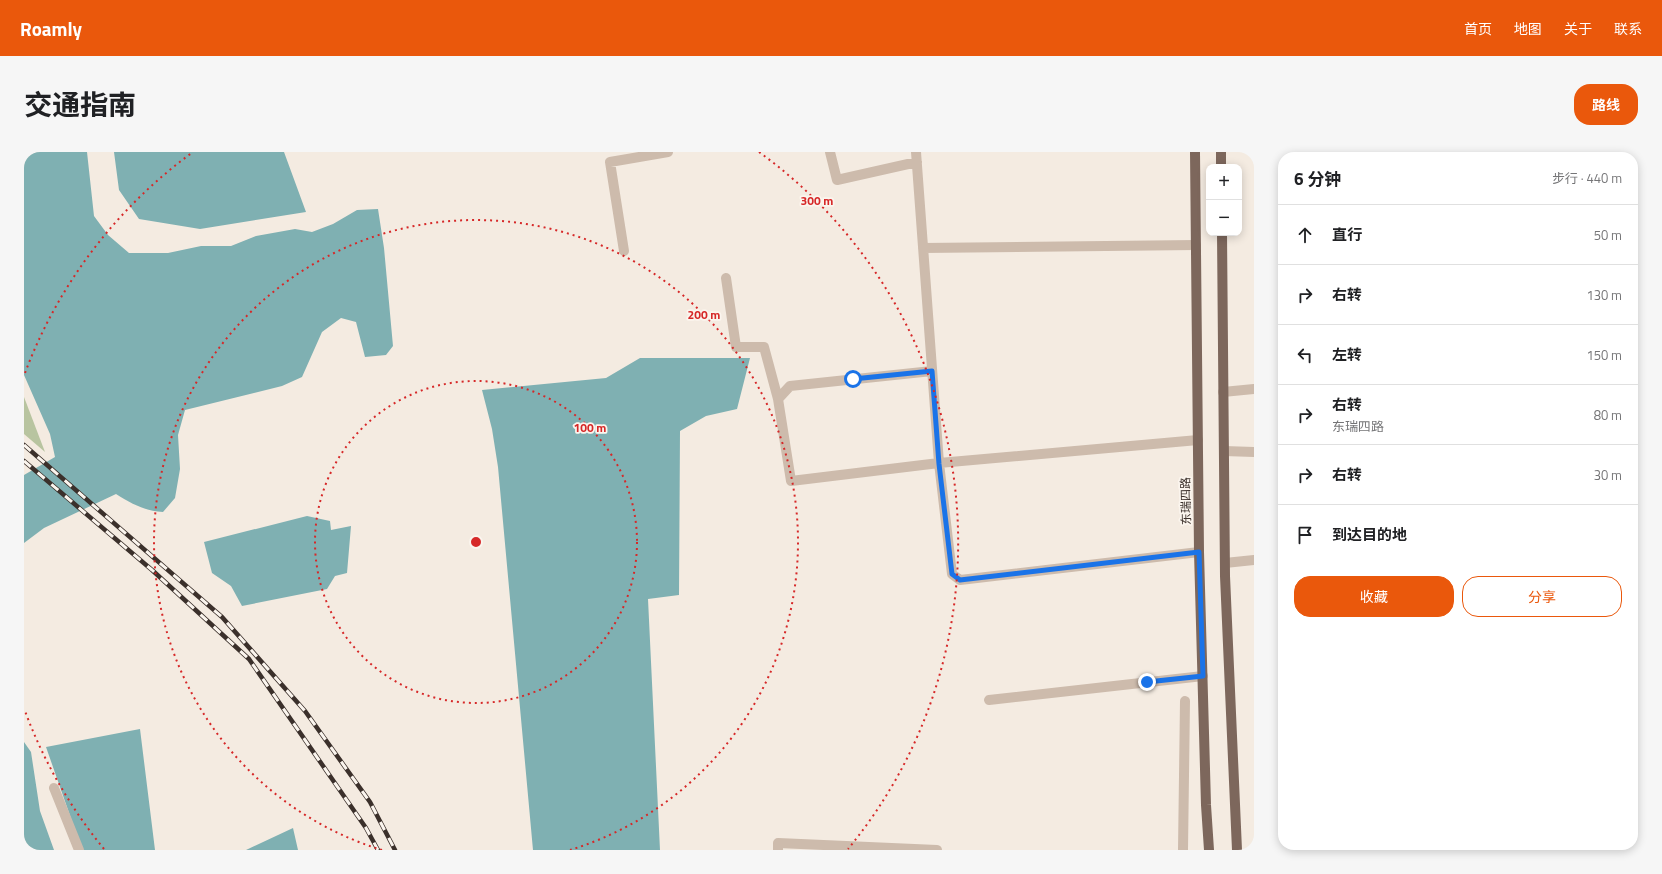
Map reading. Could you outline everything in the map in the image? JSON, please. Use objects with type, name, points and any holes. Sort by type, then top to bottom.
[{"type":"main road","name":"东瑞四路","points":[[1195,152],[1199,552],[1209,850]]},
{"type":"main road","points":[[1221,152],[1221,164]]},
{"type":"main road","points":[[1222,236],[1225,563],[1237,850]]},
{"type":"street","points":[[624,251],[610,162],[668,152]]},
{"type":"street","points":[[830,152],[837,180],[917,162]]},
{"type":"street","points":[[916,152],[939,464],[952,574],[960,580],[1199,552]]},
{"type":"street","points":[[923,248],[1196,245]]},
{"type":"street","points":[[726,278],[736,347],[764,347],[778,399],[791,481],[939,464],[1198,440]]},
{"type":"street","points":[[778,399],[790,386],[932,371]]},
{"type":"street","points":[[1223,392],[1254,389]]},
{"type":"street","points":[[1224,451],[1254,452]]},
{"type":"street","points":[[1225,563],[1254,560]]},
{"type":"street","points":[[989,700],[1203,676]]},
{"type":"street","points":[[1183,850],[1185,701]]},
{"type":"street","points":[[54,788],[79,850]]},
{"type":"street","points":[[778,850],[778,843],[937,850]]},
{"type":"green space","points":[[24,397],[45,452],[24,434]]},
{"type":"water","points":[[24,152],[87,152],[94,216],[108,235],[129,253],[168,253],[201,246],[231,246],[256,236],[295,229],[312,232],[333,224],[357,210],[378,209],[384,248],[393,346],[386,355],[365,357],[356,322],[341,318],[322,332],[302,377],[282,386],[185,410],[178,435],[180,469],[175,498],[163,512],[150,510],[139,506],[116,494],[44,528],[24,543],[24,475],[55,457],[50,434],[24,375]]},
{"type":"water","points":[[114,152],[284,152],[306,212],[200,229],[139,219],[119,190]]},
{"type":"water","points":[[640,358],[750,358],[737,409],[706,416],[680,431],[679,595],[648,599],[660,850],[533,850],[498,467],[492,429],[482,390],[606,378]]},
{"type":"water","points":[[307,516],[330,521],[331,530],[351,526],[347,573],[335,576],[327,589],[242,606],[231,586],[212,573],[204,542]]},
{"type":"water","points":[[140,729],[155,850],[82,850],[46,747]]},
{"type":"water","points":[[24,742],[31,752],[40,811],[54,850],[24,850]]},
{"type":"water","points":[[293,828],[298,850],[246,850]]},
{"type":"railway","points":[[24,445],[222,617],[305,711],[370,802],[395,850]]},
{"type":"railway","points":[[24,461],[152,570],[249,659],[366,828],[378,850]]},
{"type":"route","points":[[853,379],[932,371],[939,464],[952,574],[960,580],[1199,552],[1203,676],[1147,682]]}]
